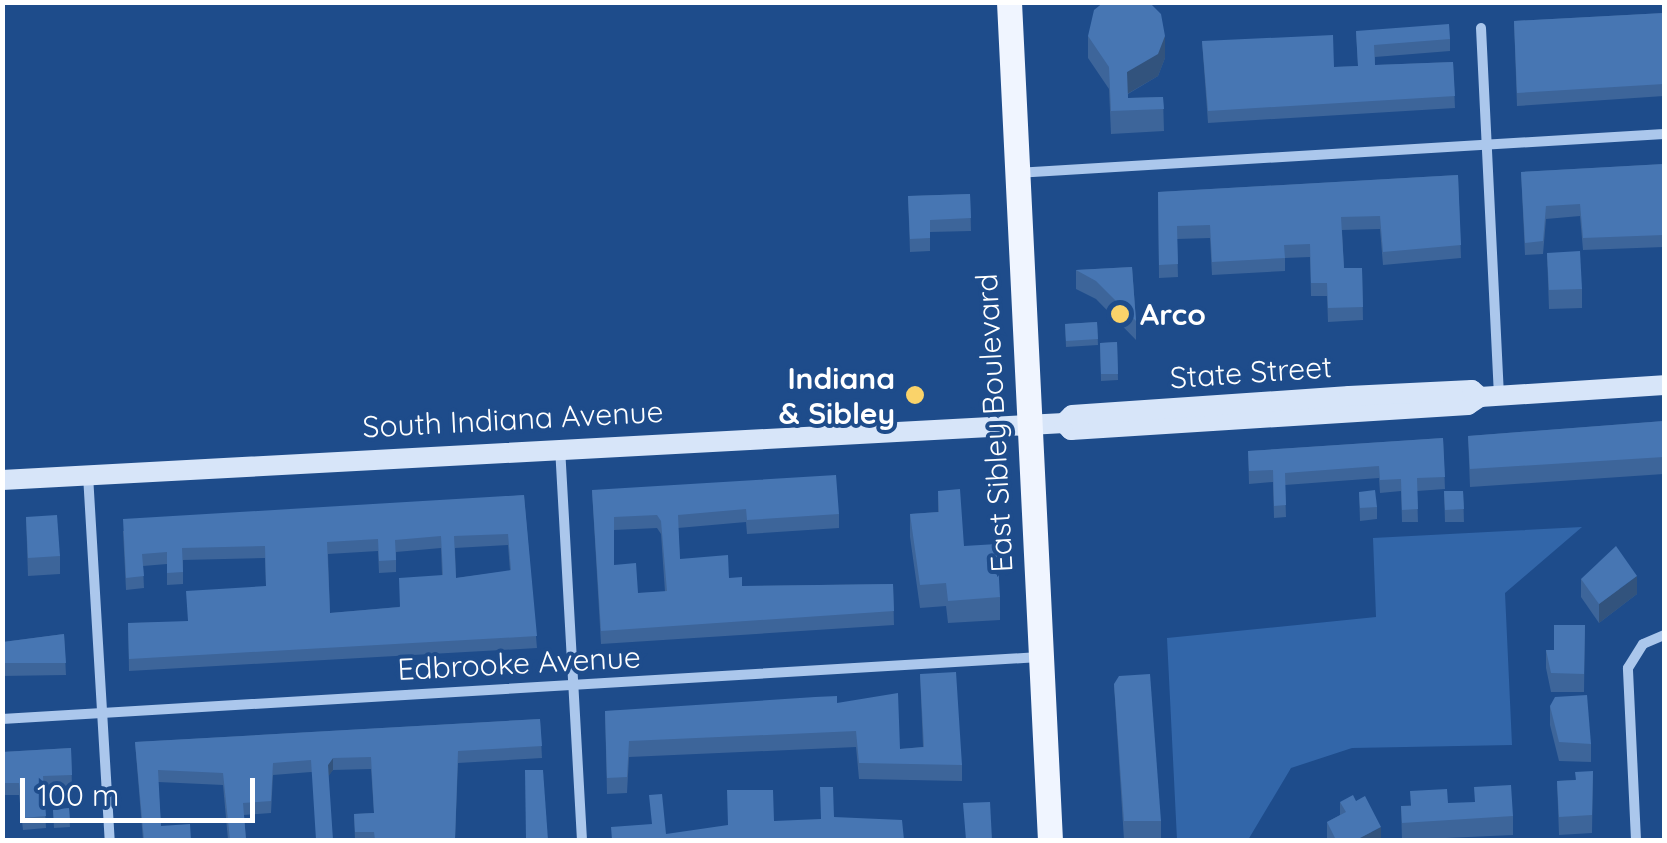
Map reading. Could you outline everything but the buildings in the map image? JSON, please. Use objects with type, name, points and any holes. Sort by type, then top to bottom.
[{"type":"main road","name":"East Sibley Boulevard","points":[[1009,2],[1026,423],[1050,840]]},
{"type":"main road","name":"State Street","points":[[1026,423],[1067,427],[1072,415],[1247,402],[1472,390],[1490,396],[1664,385]]},
{"type":"main road","name":"South Indiana Avenue","points":[[2,480],[1026,423]]},
{"type":"street","points":[[1481,28],[1490,396]]},
{"type":"street","points":[[1016,172],[1664,134]]},
{"type":"street","points":[[560,446],[582,840]]},
{"type":"street","points":[[88,475],[110,840]]},
{"type":"street","points":[[1636,840],[1628,668],[1644,644],[1664,635]]},
{"type":"street","name":"Edbrooke Avenue","points":[[2,719],[1039,657]]},
{"type":"shaded area","points":[[1582,527],[1505,593],[1512,745],[1352,748],[1291,768],[1248,840],[1177,840],[1167,638],[1376,617],[1373,538]]},
{"type":"place","name":"Arco","points":[[1120,314]]},
{"type":"place","name":"Indiana & Sibley","points":[[915,395]]}]
